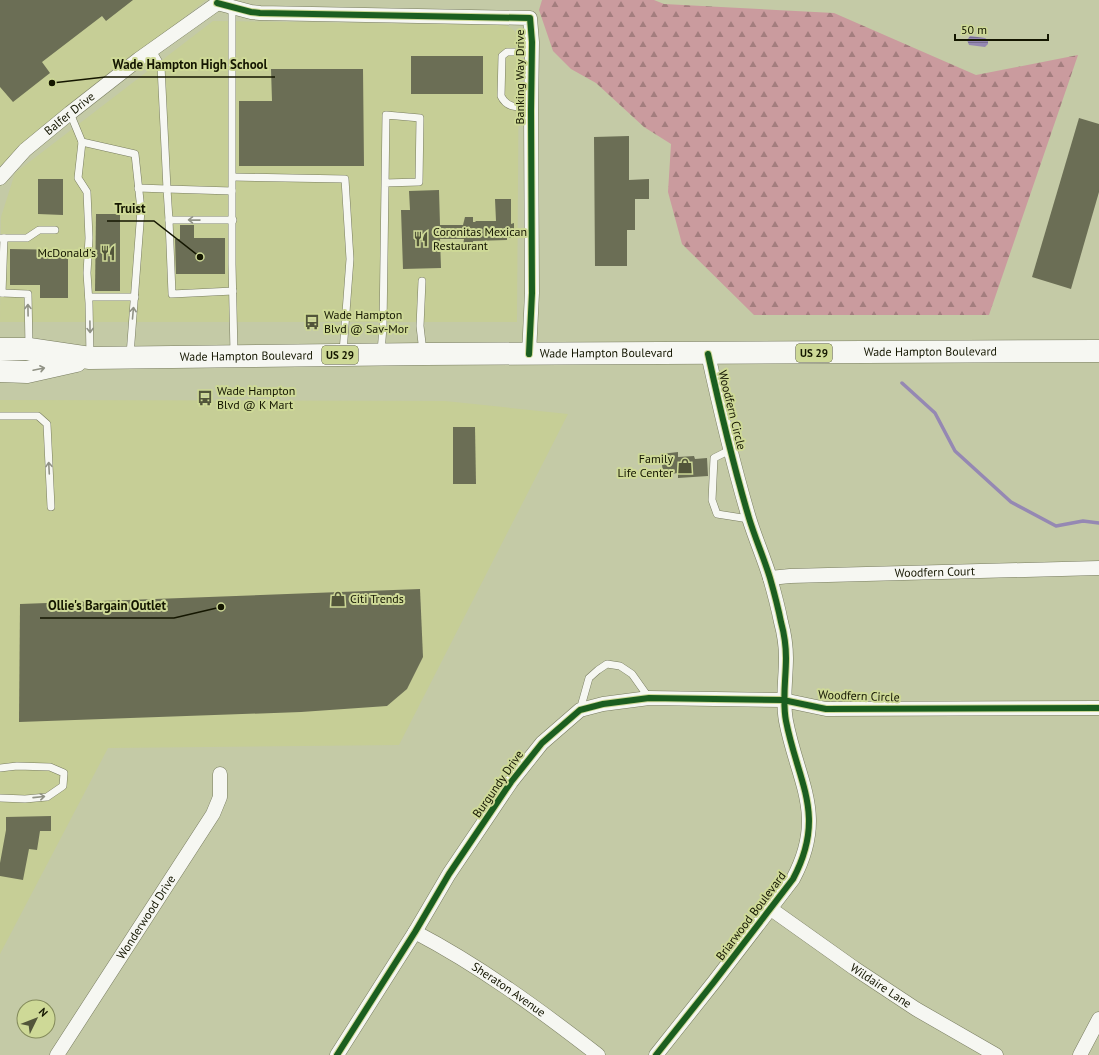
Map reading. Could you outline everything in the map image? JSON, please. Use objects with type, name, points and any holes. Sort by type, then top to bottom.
[{"type":"main road","name":"Wade Hampton Boulevard","points":[[0,349],[29,349],[90,358],[424,354],[708,354],[1099,351]]},
{"type":"main road","name":"Wade Hampton Boulevard","points":[[0,371],[27,372],[90,358]]},
{"type":"street","name":"Balfer Drive","points":[[0,178],[26,150],[70,113],[152,50],[224,3]]},
{"type":"street","name":"Banking Way Drive","points":[[224,3],[251,12],[260,13],[530,18],[532,52],[532,293],[529,354]]},
{"type":"street","name":"Woodfern Circle","points":[[708,354],[730,450],[750,519],[770,578],[782,624],[786,657],[783,700],[826,709],[1099,708]]},
{"type":"street","name":"Woodfern Court","points":[[770,578],[790,576],[1099,568]]},
{"type":"street","name":"Burgundy Drive","points":[[337,1055],[415,932],[449,874],[531,755],[542,743],[580,710],[603,704],[649,698],[783,700]]},
{"type":"street","name":"Briarwood Boulevard","points":[[656,1055],[794,879],[806,847],[810,825],[807,797],[786,721],[783,700]]},
{"type":"street","name":"Wonderwood Drive","points":[[57,1055],[213,814],[220,797],[220,774]]},
{"type":"street","name":"Wildaire Lane","points":[[771,909],[854,968],[916,1009],[996,1055]]},
{"type":"street","name":"Sheraton Avenue","points":[[415,932],[468,962],[544,1013],[598,1055]]},
{"type":"street","points":[[1080,1055],[1099,1019]]},
{"type":"lane","points":[[224,3],[232,177],[234,356]]},
{"type":"lane","points":[[152,50],[161,66],[172,294],[233,291]]},
{"type":"lane","points":[[531,108],[511,107],[504,102],[501,96],[502,56],[507,52],[532,52]]},
{"type":"lane","points":[[70,113],[82,142],[78,178],[87,192],[89,238],[87,273],[90,358]]},
{"type":"lane","points":[[380,355],[383,326],[385,182],[386,115],[420,118],[419,182],[385,182]]},
{"type":"lane","points":[[82,142],[135,154],[140,210],[130,357]]},
{"type":"lane","points":[[232,177],[345,179],[350,259],[343,355]]},
{"type":"lane","points":[[138,188],[232,191]]},
{"type":"lane","points":[[169,220],[233,220]]},
{"type":"lane","points":[[29,349],[28,294],[1,293],[2,238],[27,238],[39,230],[55,230]]},
{"type":"lane","points":[[422,281],[420,326],[424,354]]},
{"type":"lane","points":[[89,297],[135,297]]},
{"type":"lane","points":[[0,416],[38,416],[47,424],[51,507]]},
{"type":"lane","points":[[730,450],[714,458],[712,500],[716,514],[750,519]]},
{"type":"lane","points":[[580,710],[589,678],[607,664],[620,666],[632,674],[649,698]]},
{"type":"lane","points":[[0,768],[18,766],[50,767],[64,773],[63,786],[47,797],[24,799],[0,798]]},
{"type":"shaded area","points":[[0,0],[206,0],[0,166]]},
{"type":"shaded area","points":[[213,21],[506,25],[514,30],[519,38],[517,322],[0,322],[1,217],[15,173]]},
{"type":"shaded area","points":[[970,36],[985,38],[988,40],[988,44],[985,47],[969,45],[967,40]]},
{"type":"shaded area","points":[[0,400],[445,401],[568,414],[399,745],[108,748],[0,954]]},
{"type":"green space","points":[[542,0],[654,0],[664,4],[834,13],[976,75],[1078,55],[989,315],[754,315],[682,244],[668,192],[671,144],[644,127],[596,83],[571,69],[553,51],[539,10]]},
{"type":"building","points":[[0,0],[133,0],[106,21],[102,16],[42,62],[50,73],[13,102],[0,87]]},
{"type":"building","points":[[411,56],[483,56],[483,94],[411,94]]},
{"type":"building","points":[[271,69],[363,69],[364,166],[239,166],[239,101],[272,101]]},
{"type":"building","points":[[1079,118],[1099,124],[1099,192],[1071,289],[1032,277]]},
{"type":"building","points":[[629,136],[629,180],[649,179],[649,199],[635,199],[635,230],[627,230],[627,266],[595,266],[594,137]]},
{"type":"building","points":[[38,179],[63,179],[63,215],[38,214]]},
{"type":"building","name":"Coronitas Mexican Restaurant","points":[[439,190],[440,225],[463,225],[465,217],[473,217],[473,222],[496,221],[495,199],[511,199],[511,224],[514,223],[514,238],[507,238],[507,240],[473,241],[473,246],[463,246],[464,239],[440,239],[441,268],[403,269],[401,210],[410,210],[409,191]]},
{"type":"building","name":"McDonald's","points":[[96,214],[120,214],[120,291],[95,291]]},
{"type":"building","points":[[180,225],[194,225],[194,238],[225,238],[225,274],[176,274],[175,239],[180,239]]},
{"type":"building","points":[[10,249],[68,250],[68,298],[40,298],[40,285],[10,285]]},
{"type":"building","points":[[453,427],[475,427],[476,484],[453,484]]},
{"type":"building","name":"Family Life Center","points":[[678,452],[678,457],[694,456],[695,459],[707,458],[708,476],[678,478],[678,473],[663,475],[661,454]]},
{"type":"building","points":[[420,589],[423,657],[407,689],[387,706],[301,712],[19,722],[20,604]]},
{"type":"building","points":[[51,816],[51,831],[40,831],[37,850],[29,849],[23,880],[0,876],[0,863],[6,830],[6,817]]},
{"type":"waterway","points":[[902,383],[935,413],[955,451],[1011,502],[1056,526],[1083,521],[1099,523]]},
{"type":"cycle path","points":[[217,3],[260,13],[530,18],[532,42],[532,293],[529,354]]},
{"type":"cycle path","points":[[656,1055],[793,879],[803,856],[808,836],[809,817],[807,799],[791,743],[785,713],[784,697],[786,654],[783,631],[770,578],[751,526],[722,416],[708,354]]},
{"type":"cycle path","points":[[337,1055],[415,932],[449,874],[511,782],[542,743],[580,710],[603,704],[649,698],[783,700],[826,709],[1099,708]]},
{"type":"place","name":"Wade Hampton High School","points":[[52,83]]},
{"type":"place","name":"Coronitas Mexican Restaurant","points":[[421,239]]},
{"type":"place","name":"McDonald's","points":[[108,253]]},
{"type":"place","name":"Truist","points":[[200,257]]},
{"type":"place","name":"Wade Hampton Blvd @ Sav-Mor","points":[[312,322]]},
{"type":"place","name":"Wade Hampton Blvd @ K Mart","points":[[205,398]]},
{"type":"place","name":"Family Life Center","points":[[685,466]]},
{"type":"place","name":"Citi Trends","points":[[338,599]]},
{"type":"place","name":"Ollie's Bargain Outlet","points":[[221,607]]}]
